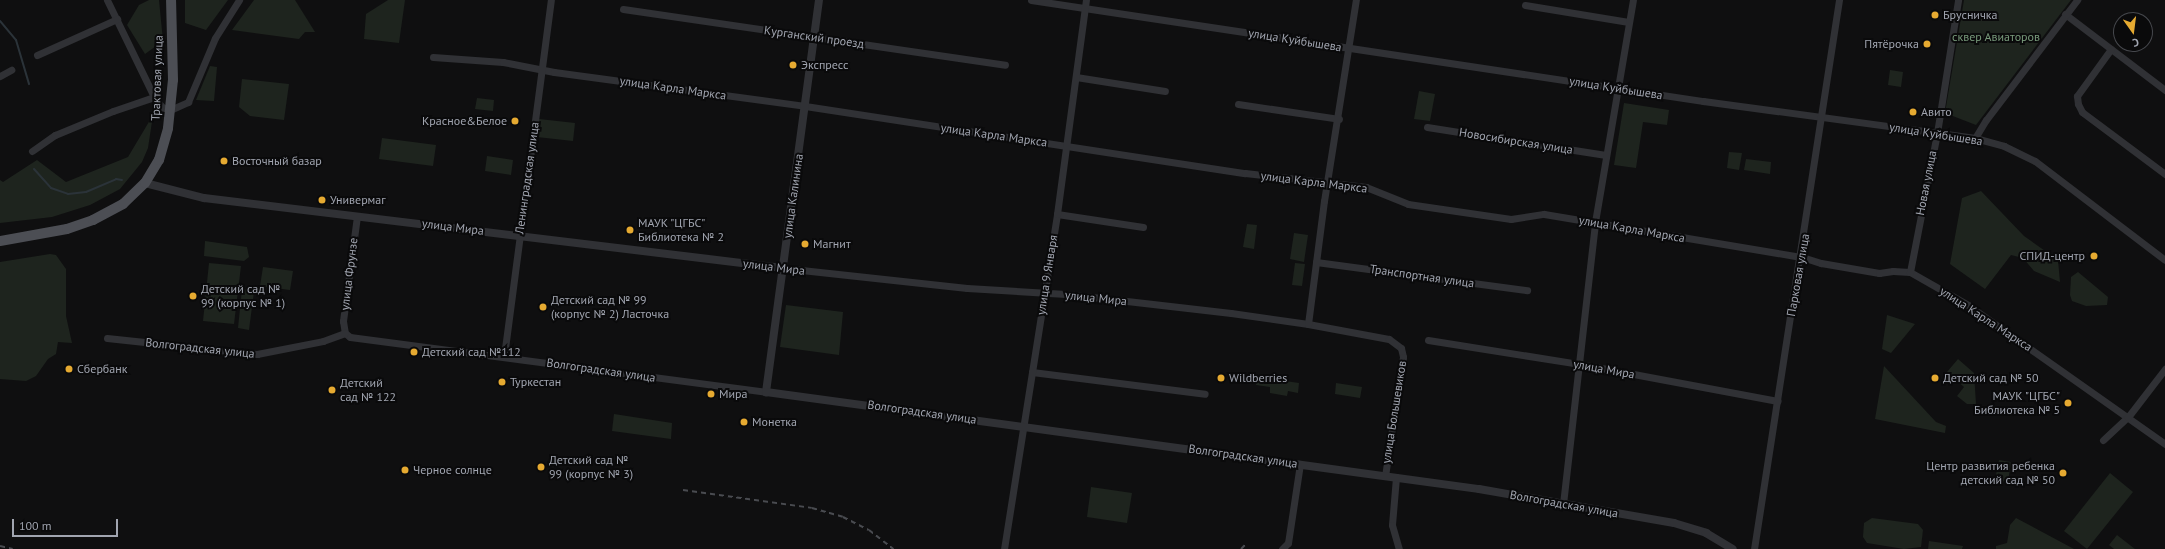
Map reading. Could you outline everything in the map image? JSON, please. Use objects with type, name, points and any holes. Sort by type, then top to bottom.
[{"type":"main road","name":"Трактовая улица","points":[[0,241],[48,233],[93,220],[123,204],[146,184],[162,150],[170,110],[173,80],[171,0]]},
{"type":"street","points":[[107,0],[154,97],[162,107],[170,110],[188,102],[215,38],[239,0]]},
{"type":"street","name":"Ленинградская улица","points":[[504,356],[551,0]]},
{"type":"street","name":"улица Калинина","points":[[766,392],[819,0]]},
{"type":"street","name":"улица Куйбышева","points":[[1031,0],[1085,4],[1350,48],[1822,118],[1975,138],[2004,146],[2035,161],[2165,260]]},
{"type":"street","points":[[1308,324],[1327,184],[1339,119],[1356,0]]},
{"type":"street","points":[[1564,504],[1595,222],[1633,0]]},
{"type":"street","name":"Парковая улица","points":[[1754,549],[1802,257],[1839,0]]},
{"type":"street","name":"Новая улица","points":[[1910,272],[1937,133],[1957,0]]},
{"type":"street","points":[[1975,138],[1986,120],[2077,0]]},
{"type":"street","name":"улица 9 Января","points":[[1004,549],[1043,294],[1057,214],[1085,4]]},
{"type":"street","points":[[1525,5],[1629,22]]},
{"type":"street","name":"Курганский проезд","points":[[624,9],[1005,66]]},
{"type":"street","points":[[2066,14],[2165,90]]},
{"type":"street","points":[[37,55],[117,19]]},
{"type":"street","points":[[2111,49],[2077,96],[2078,104],[2082,112],[2165,174]]},
{"type":"street","name":"улица Карла Маркса","points":[[433,57],[503,62],[554,72],[805,106],[1327,184],[1366,187],[1408,204],[1511,219],[1544,214],[1802,257],[1821,263],[1879,273],[1893,270],[1910,272],[1968,305],[2165,444]]},
{"type":"street","points":[[0,76],[11,70]]},
{"type":"street","points":[[1076,77],[1165,91]]},
{"type":"street","points":[[32,151],[55,135],[113,111],[154,97]]},
{"type":"street","points":[[1238,104],[1339,119]]},
{"type":"street","name":"Новосибирская улица","points":[[1427,127],[1606,155]]},
{"type":"street","name":"улица Мира","points":[[146,184],[204,198],[783,268],[967,288],[1043,294],[1308,324],[1389,339],[1401,348]]},
{"type":"street","points":[[1057,214],[1143,227]]},
{"type":"street","name":"улица Фрунзе","points":[[345,333],[343,321],[357,216]]},
{"type":"street","name":"Транспортная улица","points":[[1316,262],[1527,290]]},
{"type":"street","name":"Волгоградская улица","points":[[107,338],[257,354],[323,342],[345,333],[350,337],[377,341],[504,356],[1396,477],[1674,523],[1706,533],[1733,549]]},
{"type":"street","name":"улица Мира","points":[[1428,340],[1580,364],[1778,401]]},
{"type":"street","name":"улица Большевиков","points":[[1384,476],[1403,358],[1401,348]]},
{"type":"street","points":[[2103,440],[2128,417],[2165,369]]},
{"type":"street","points":[[1032,372],[1205,394]]},
{"type":"street","points":[[1282,549],[1288,543],[1300,464]]},
{"type":"street","name":"улица Большевиков","points":[[1396,477],[1392,525],[1399,549]]},
{"type":"green space","points":[[149,0],[159,0],[163,41],[145,54],[127,25],[139,5]]},
{"type":"green space","points":[[185,0],[228,0],[206,30],[185,23]]},
{"type":"green space","points":[[254,0],[295,0],[315,32],[305,32],[299,39],[232,30]]},
{"type":"green space","points":[[388,0],[405,0],[399,43],[364,39],[366,14]]},
{"type":"green space","name":"сквер Авиаторов","points":[[1964,0],[2071,0],[1976,125],[1945,113]]},
{"type":"green space","points":[[210,66],[217,67],[214,101],[196,100]]},
{"type":"green space","points":[[1890,70],[1903,72],[1901,87],[1888,85]]},
{"type":"green space","points":[[242,79],[289,84],[284,120],[250,116],[239,107]]},
{"type":"green space","points":[[1419,91],[1435,94],[1430,121],[1414,119]]},
{"type":"green space","points":[[477,98],[494,100],[493,111],[475,109]]},
{"type":"green space","points":[[1624,103],[1669,110],[1667,125],[1643,122],[1636,168],[1614,165]]},
{"type":"green space","points":[[153,115],[148,148],[142,162],[120,189],[90,205],[52,217],[0,223],[0,180],[3,182],[37,160],[66,182],[128,157]]},
{"type":"green space","points":[[539,119],[575,123],[573,141],[537,137]]},
{"type":"green space","points":[[382,138],[436,145],[433,166],[379,159]]},
{"type":"green space","points":[[1729,152],[1742,153],[1739,170],[1727,168]]},
{"type":"green space","points":[[487,156],[513,160],[511,175],[485,171]]},
{"type":"green space","points":[[1746,159],[1771,162],[1770,174],[1744,170]]},
{"type":"green space","points":[[1981,191],[2024,236],[2058,260],[2060,282],[2034,271],[2023,258],[2011,255],[1985,289],[1950,264],[1962,198]]},
{"type":"green space","points":[[1247,224],[1257,225],[1254,249],[1243,247]]},
{"type":"green space","points":[[1294,233],[1308,235],[1304,262],[1290,259]]},
{"type":"green space","points":[[205,241],[247,247],[249,257],[244,261],[204,256]]},
{"type":"green space","points":[[50,254],[56,255],[66,269],[66,316],[72,343],[58,342],[56,354],[48,359],[36,376],[26,381],[0,379],[0,262]]},
{"type":"green space","points":[[209,263],[241,266],[234,324],[203,321]]},
{"type":"green space","points":[[1295,263],[1305,264],[1302,286],[1292,285]]},
{"type":"green space","points":[[263,267],[293,271],[290,290],[260,286]]},
{"type":"green space","points":[[2078,272],[2108,297],[2107,305],[2086,306],[2072,301],[2070,295],[2071,277]]},
{"type":"green space","points":[[242,289],[254,291],[249,330],[238,328]]},
{"type":"green space","points":[[786,305],[843,312],[839,355],[780,347]]},
{"type":"green space","points":[[1887,315],[1915,324],[1891,353],[1882,349]]},
{"type":"green space","points":[[1958,359],[1974,373],[1976,404],[1967,404],[1957,396],[1964,387],[1947,372]]},
{"type":"green space","points":[[1884,366],[1936,422],[1946,426],[1945,433],[1875,419]]},
{"type":"green space","points":[[1257,377],[1299,383],[1298,393],[1288,391],[1287,396],[1270,393],[1270,387],[1256,385]]},
{"type":"green space","points":[[1336,383],[1362,387],[1360,398],[1335,394]]},
{"type":"green space","points":[[614,414],[672,423],[671,439],[612,431]]},
{"type":"green space","points":[[1999,460],[2011,462],[2008,482],[1995,480]]},
{"type":"green space","points":[[2110,473],[2133,492],[2087,549],[2064,531]]},
{"type":"green space","points":[[1091,487],[1132,493],[1127,523],[1087,517]]},
{"type":"green space","points":[[1872,518],[1918,524],[1923,530],[1921,547],[1904,549],[1867,543],[1863,537],[1864,523]]},
{"type":"green space","points":[[2016,518],[2074,549],[1996,549],[1996,546],[2007,543],[2010,525]]},
{"type":"green space","points":[[2117,535],[2135,549],[2114,549],[2109,545]]},
{"type":"green space","points":[[1929,541],[1963,546],[1962,549],[1928,549]]},
{"type":"waterway","points":[[0,21],[16,40],[29,84]]},
{"type":"waterway","points":[[34,169],[51,188],[68,194],[86,192],[116,179],[122,180]]},
{"type":"railway","points":[[683,490],[812,508],[843,517],[869,530],[893,549]]},
{"type":"railway","points":[[1241,549],[1246,544]]},
{"type":"railway","points":[[0,546],[13,549]]},
{"type":"place","name":"Брусничка","points":[[1935,15]]},
{"type":"place","name":"Пятёрочка","points":[[1927,44]]},
{"type":"place","name":"Экспресс","points":[[793,65]]},
{"type":"place","name":"Авито","points":[[1913,112]]},
{"type":"place","name":"Красное&Белое","points":[[515,121]]},
{"type":"place","name":"Восточный базар","points":[[224,161]]},
{"type":"place","name":"Универмаг","points":[[322,200]]},
{"type":"place","name":"МАУК \"ЦГБС\" Библиотека № 2","points":[[630,230]]},
{"type":"place","name":"Магнит","points":[[805,244]]},
{"type":"place","name":"СПИД-центр","points":[[2094,256]]},
{"type":"place","name":"Детский сад № 99 (корпус № 1)","points":[[193,296]]},
{"type":"place","name":"Детский сад № 99 (корпус № 2) Ласточка","points":[[543,307]]},
{"type":"place","name":"Детский сад №112","points":[[414,352]]},
{"type":"place","name":"Сбербанк","points":[[69,369]]},
{"type":"place","name":"Wildberries","points":[[1221,378]]},
{"type":"place","name":"Детский сад № 50","points":[[1935,378]]},
{"type":"place","name":"Туркестан","points":[[502,382]]},
{"type":"place","name":"Детский сад № 122","points":[[332,390]]},
{"type":"place","name":"Мира","points":[[711,394]]},
{"type":"place","name":"МАУК \"ЦГБС\" Библиотека № 5","points":[[2068,403]]},
{"type":"place","name":"Монетка","points":[[744,422]]},
{"type":"place","name":"Детский сад № 99 (корпус № 3)","points":[[541,467]]},
{"type":"place","name":"Черное солнце","points":[[405,470]]},
{"type":"place","name":"Центр развития ребенка детский сад № 50","points":[[2063,473]]}]
